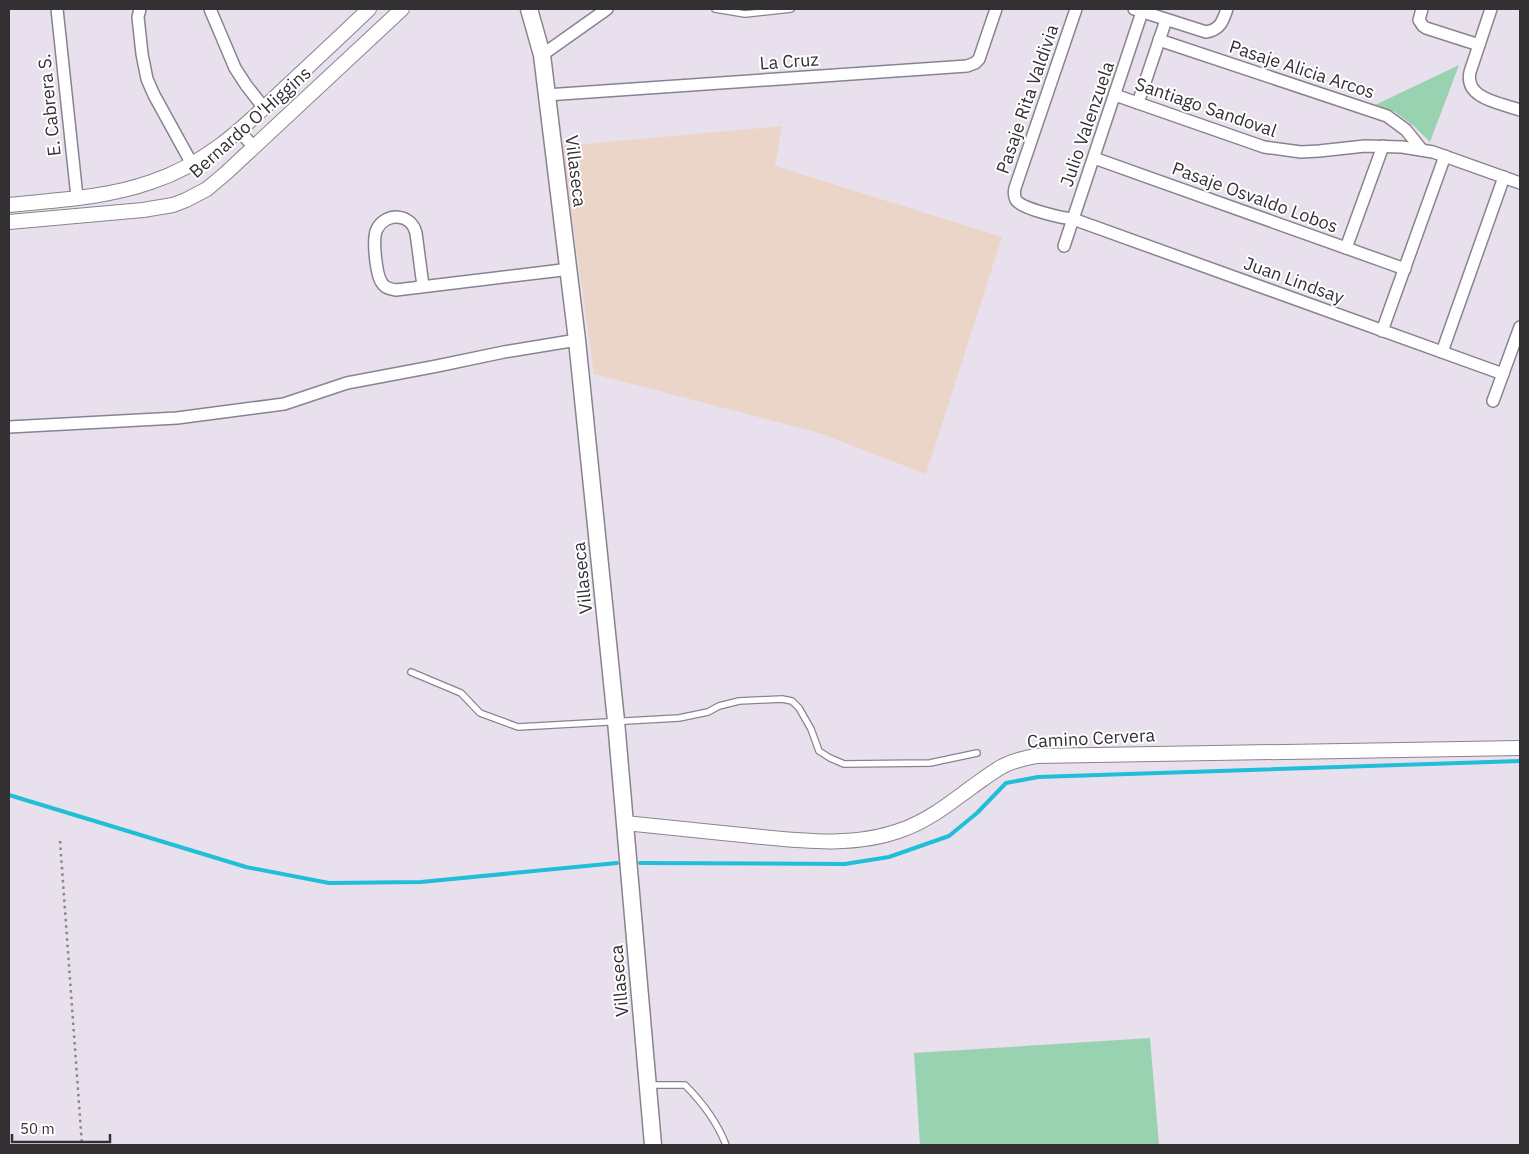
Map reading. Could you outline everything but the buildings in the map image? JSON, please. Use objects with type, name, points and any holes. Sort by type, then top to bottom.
[{"type":"main road","name":"Villaseca","points":[[529,9],[542,55],[577,340],[616,721],[653,1145]]},
{"type":"street","name":"E. Cabrera S.","points":[[57,9],[77,197]]},
{"type":"street","points":[[140,9],[138,17],[147,79],[192,164]]},
{"type":"street","points":[[210,9],[235,68],[264,108]]},
{"type":"street","name":"Bernardo O'Higgins","points":[[9,205],[77,197],[134,187],[165,177],[192,164],[216,149],[239,131],[370,9]]},
{"type":"street","name":"Bernardo O'Higgins","points":[[9,222],[143,210],[173,205],[207,189],[402,9]]},
{"type":"street","points":[[542,55],[608,9]]},
{"type":"street","name":"La Cruz","points":[[546,95],[967,66],[979,58],[996,9]]},
{"type":"street","name":"Pasaje Rita Valdivia","points":[[1073,219],[1053,216],[1023,205],[1017,202],[1014,192],[1076,9]]},
{"type":"street","points":[[1138,10],[1202,32],[1210,32],[1221,24],[1227,9]]},
{"type":"street","points":[[1422,9],[1419,20],[1426,28],[1479,46]]},
{"type":"street","points":[[1491,9],[1469,77],[1471,87],[1479,96],[1520,110]]},
{"type":"street","name":"Julio Valenzuela","points":[[1064,246],[1115,95],[1138,10]]},
{"type":"street","points":[[1138,103],[1166,20]]},
{"type":"street","name":"Pasaje Alicia Arcos","points":[[1159,40],[1386,116],[1406,130],[1422,150]]},
{"type":"street","name":"Santiago Sandoval","points":[[1115,95],[1264,147],[1301,152],[1383,146],[1422,150],[1445,156],[1520,183]]},
{"type":"street","points":[[239,131],[254,147]]},
{"type":"street","points":[[1346,248],[1383,146]]},
{"type":"street","points":[[1382,331],[1445,156]]},
{"type":"street","name":"Pasaje Osvaldo Lobos","points":[[1094,158],[1405,269]]},
{"type":"street","points":[[1442,352],[1504,177]]},
{"type":"street","points":[[423,286],[414,228],[402,218],[393,217],[388,219],[380,225],[375,234],[374,244],[380,281],[392,289],[423,286],[569,269]]},
{"type":"street","name":"Juan Lindsay","points":[[1073,219],[1503,374]]},
{"type":"street","points":[[1494,401],[1520,327]]},
{"type":"street","points":[[9,427],[177,418],[284,404],[347,383],[513,350],[577,340]]},
{"type":"street","name":"Camino Cervera","points":[[625,824],[807,841],[862,840],[890,834],[916,824],[941,810],[993,772],[1014,762],[1036,756],[1520,748]]},
{"type":"lane","points":[[715,9],[745,14],[791,9]]},
{"type":"lane","points":[[410,672],[461,693],[480,713],[518,727],[679,718],[708,712],[719,706],[739,701],[782,699],[792,701],[799,708],[811,729],[820,751],[844,764],[930,763],[977,753]]},
{"type":"lane","points":[[648,1086],[685,1084],[698,1097],[721,1132],[726,1145]]},
{"type":"path","points":[[60,841],[82,1145]]},
{"type":"shaded area","points":[[782,126],[775,166],[1002,237],[926,474],[819,433],[594,374],[562,146]]},
{"type":"green space","points":[[1459,65],[1430,142],[1415,127],[1395,112],[1375,105]]},
{"type":"green space","points":[[1150,1038],[1159,1145],[920,1145],[914,1053]]},
{"type":"waterway","points":[[640,863],[845,864],[889,857],[949,836],[977,813],[1006,783],[1038,777],[1520,761]]},
{"type":"waterway","points":[[9,795],[246,867],[329,883],[421,882],[617,863]]}]
